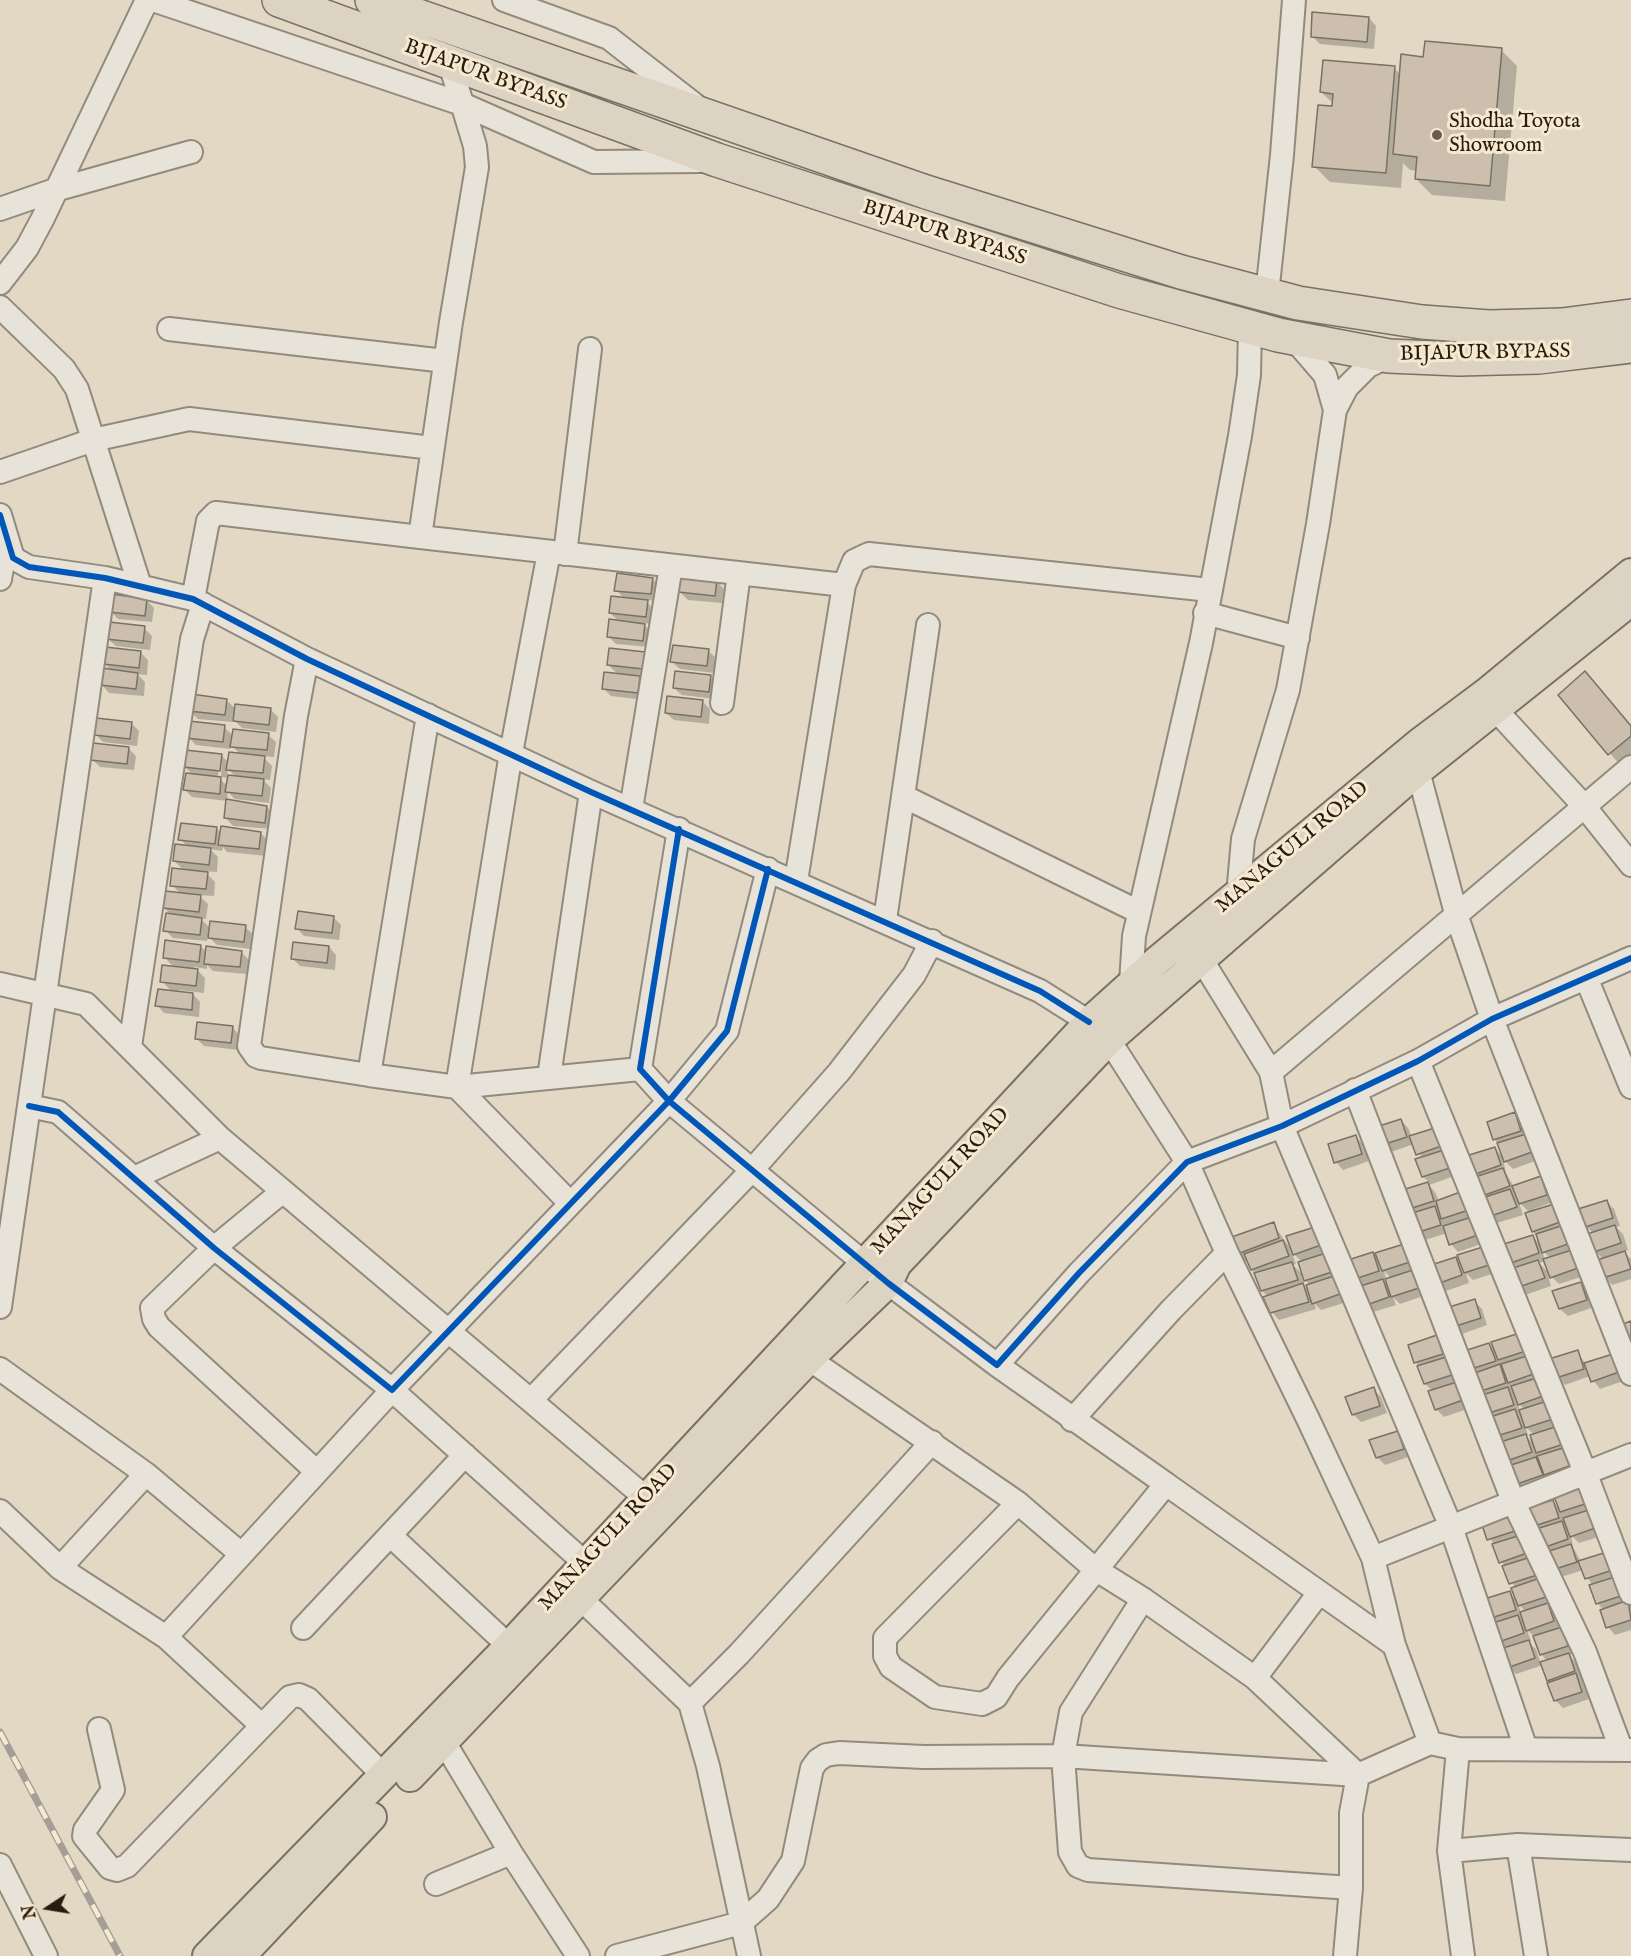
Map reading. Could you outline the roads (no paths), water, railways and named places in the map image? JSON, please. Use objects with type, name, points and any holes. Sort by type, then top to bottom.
[{"type":"highway","name":"BIJAPUR BYPASS","points":[[279,0],[717,160],[1119,291],[1264,331],[1389,356],[1460,359],[1539,357],[1631,346]]},
{"type":"highway","name":"BIJAPUR BYPASS","points":[[372,0],[717,122],[1039,228],[1181,272],[1298,303],[1395,319],[1489,327],[1562,325],[1631,316]]},
{"type":"main road","name":"MANAGULI ROAD","points":[[207,1956],[385,1777],[865,1264],[1099,1031],[1200,957],[1418,771],[1631,573]]},
{"type":"main road","name":"MANAGULI ROAD","points":[[241,1956],[809,1359],[888,1283],[897,1264],[1099,1031],[1131,983],[1419,743],[1489,703],[1631,602]]},
{"type":"street","points":[[0,283],[27,248],[147,0]]},
{"type":"street","points":[[153,0],[462,104],[594,162],[717,160]]},
{"type":"street","points":[[504,0],[609,38],[717,122]]},
{"type":"street","points":[[1267,294],[1282,155],[1294,0]]},
{"type":"street","points":[[420,537],[445,361],[477,167],[475,146],[450,64]]},
{"type":"street","points":[[0,209],[55,189],[191,152]]},
{"type":"street","points":[[0,307],[70,376],[140,586]]},
{"type":"street","points":[[169,329],[445,361]]},
{"type":"street","points":[[1131,983],[1134,936],[1201,643],[1240,436],[1249,375],[1264,331],[1300,346],[1324,375],[1335,410]]},
{"type":"street","points":[[457,1087],[511,753],[557,553],[591,349]]},
{"type":"street","points":[[1238,895],[1243,839],[1288,690],[1318,524],[1335,410],[1347,387],[1368,366],[1389,356]]},
{"type":"street","points":[[0,472],[93,440],[189,419],[432,448]]},
{"type":"street","points":[[130,1046],[198,601],[208,520],[216,513],[844,585]]},
{"type":"street","points":[[0,515],[13,558],[29,567],[105,578],[198,601],[307,659],[591,792],[768,868],[1040,991],[1099,1031],[1187,1162],[1227,1254],[1308,1419],[1372,1558],[1394,1645],[1430,1743]]},
{"type":"street","points":[[0,574],[7,539]]},
{"type":"street","points":[[796,881],[844,585],[854,561],[869,554],[1055,576],[1210,590]]},
{"type":"street","points":[[631,809],[671,566]]},
{"type":"street","points":[[722,703],[739,573]]},
{"type":"street","points":[[0,1307],[105,578]]},
{"type":"street","points":[[1205,613],[1298,638]]},
{"type":"street","points":[[885,920],[928,625]]},
{"type":"street","points":[[307,659],[291,750],[249,1046],[256,1056],[457,1087],[640,1069]]},
{"type":"street","points":[[1489,703],[1584,806],[1631,865]]},
{"type":"street","points":[[369,1075],[428,715]]},
{"type":"street","points":[[1271,1072],[1631,767]]},
{"type":"street","points":[[1418,771],[1456,917],[1492,1019],[1631,1374]]},
{"type":"street","points":[[549,1077],[591,792]]},
{"type":"street","points":[[903,796],[1139,912]]},
{"type":"street","points":[[640,1069],[680,829]]},
{"type":"street","points":[[165,1637],[392,1390],[669,1101],[728,1031],[768,868]]},
{"type":"street","points":[[531,1400],[753,1169],[839,1072],[914,975],[932,941]]},
{"type":"street","points":[[1200,957],[1271,1072],[1282,1126],[1451,1527],[1526,1749]]},
{"type":"street","points":[[997,1365],[1079,1273],[1187,1162],[1282,1126],[1418,1061],[1492,1019],[1545,994],[1587,980],[1631,958]]},
{"type":"street","points":[[1587,980],[1631,1087]]},
{"type":"street","points":[[0,984],[86,1004],[220,1138],[646,1498]]},
{"type":"street","points":[[1418,1061],[1585,1472],[1631,1593]]},
{"type":"street","points":[[640,1069],[669,1101],[888,1283],[1072,1420],[1394,1645]]},
{"type":"street","points":[[457,1087],[570,1203]]},
{"type":"street","points":[[617,1956],[741,1923],[768,1899],[793,1861],[812,1768],[826,1755],[1063,1756],[1358,1775],[1430,1743],[1458,1749],[1626,1749],[1585,1652],[1513,1501],[1355,1090]]},
{"type":"street","points":[[29,1106],[58,1112],[214,1248],[392,1390],[586,1564]]},
{"type":"street","points":[[134,1178],[220,1138]]},
{"type":"street","points":[[283,1191],[214,1248],[152,1308],[154,1319],[316,1471]]},
{"type":"street","points":[[1072,1420],[1171,1310],[1227,1254]]},
{"type":"street","points":[[809,1359],[1018,1503],[1095,1569],[1143,1599],[1255,1678],[1358,1775]]},
{"type":"street","points":[[0,1369],[146,1474],[240,1553]]},
{"type":"street","points":[[690,1703],[739,1654],[932,1442]]},
{"type":"street","points":[[303,1628],[465,1455]]},
{"type":"street","points":[[1372,1558],[1631,1455]]},
{"type":"street","points":[[60,1568],[146,1474]]},
{"type":"street","points":[[1018,1503],[885,1638],[885,1656],[891,1667],[935,1697],[981,1704],[991,1702],[1095,1569],[1166,1484]]},
{"type":"street","points":[[0,1511],[60,1568],[165,1637],[262,1726]]},
{"type":"street","points":[[390,1535],[509,1646]]},
{"type":"street","points":[[1255,1678],[1319,1593]]},
{"type":"street","points":[[581,1599],[690,1703],[708,1766],[749,1956]]},
{"type":"street","points":[[1143,1599],[1071,1712],[1063,1756],[1070,1852],[1078,1866],[1088,1870],[1351,1888]]},
{"type":"street","points":[[99,1729],[113,1790],[85,1830],[84,1836],[110,1868],[117,1870],[127,1866],[290,1697],[299,1695],[308,1699],[385,1777]]},
{"type":"street","points":[[444,1742],[511,1853],[578,1956]]},
{"type":"street","points":[[1458,1749],[1449,1851],[1463,1956]]},
{"type":"street","points":[[1345,1956],[1351,1888],[1351,1813],[1358,1775]]},
{"type":"street","points":[[1449,1851],[1518,1845],[1631,1852]]},
{"type":"street","points":[[1518,1845],[1536,1956]]},
{"type":"street","points":[[436,1884],[511,1853]]},
{"type":"street","points":[[0,1865],[46,1956]]},
{"type":"railway","points":[[0,1732],[120,1956]]},
{"type":"place","name":"Shodha Toyota Showroom","points":[[1437,135]]}]
